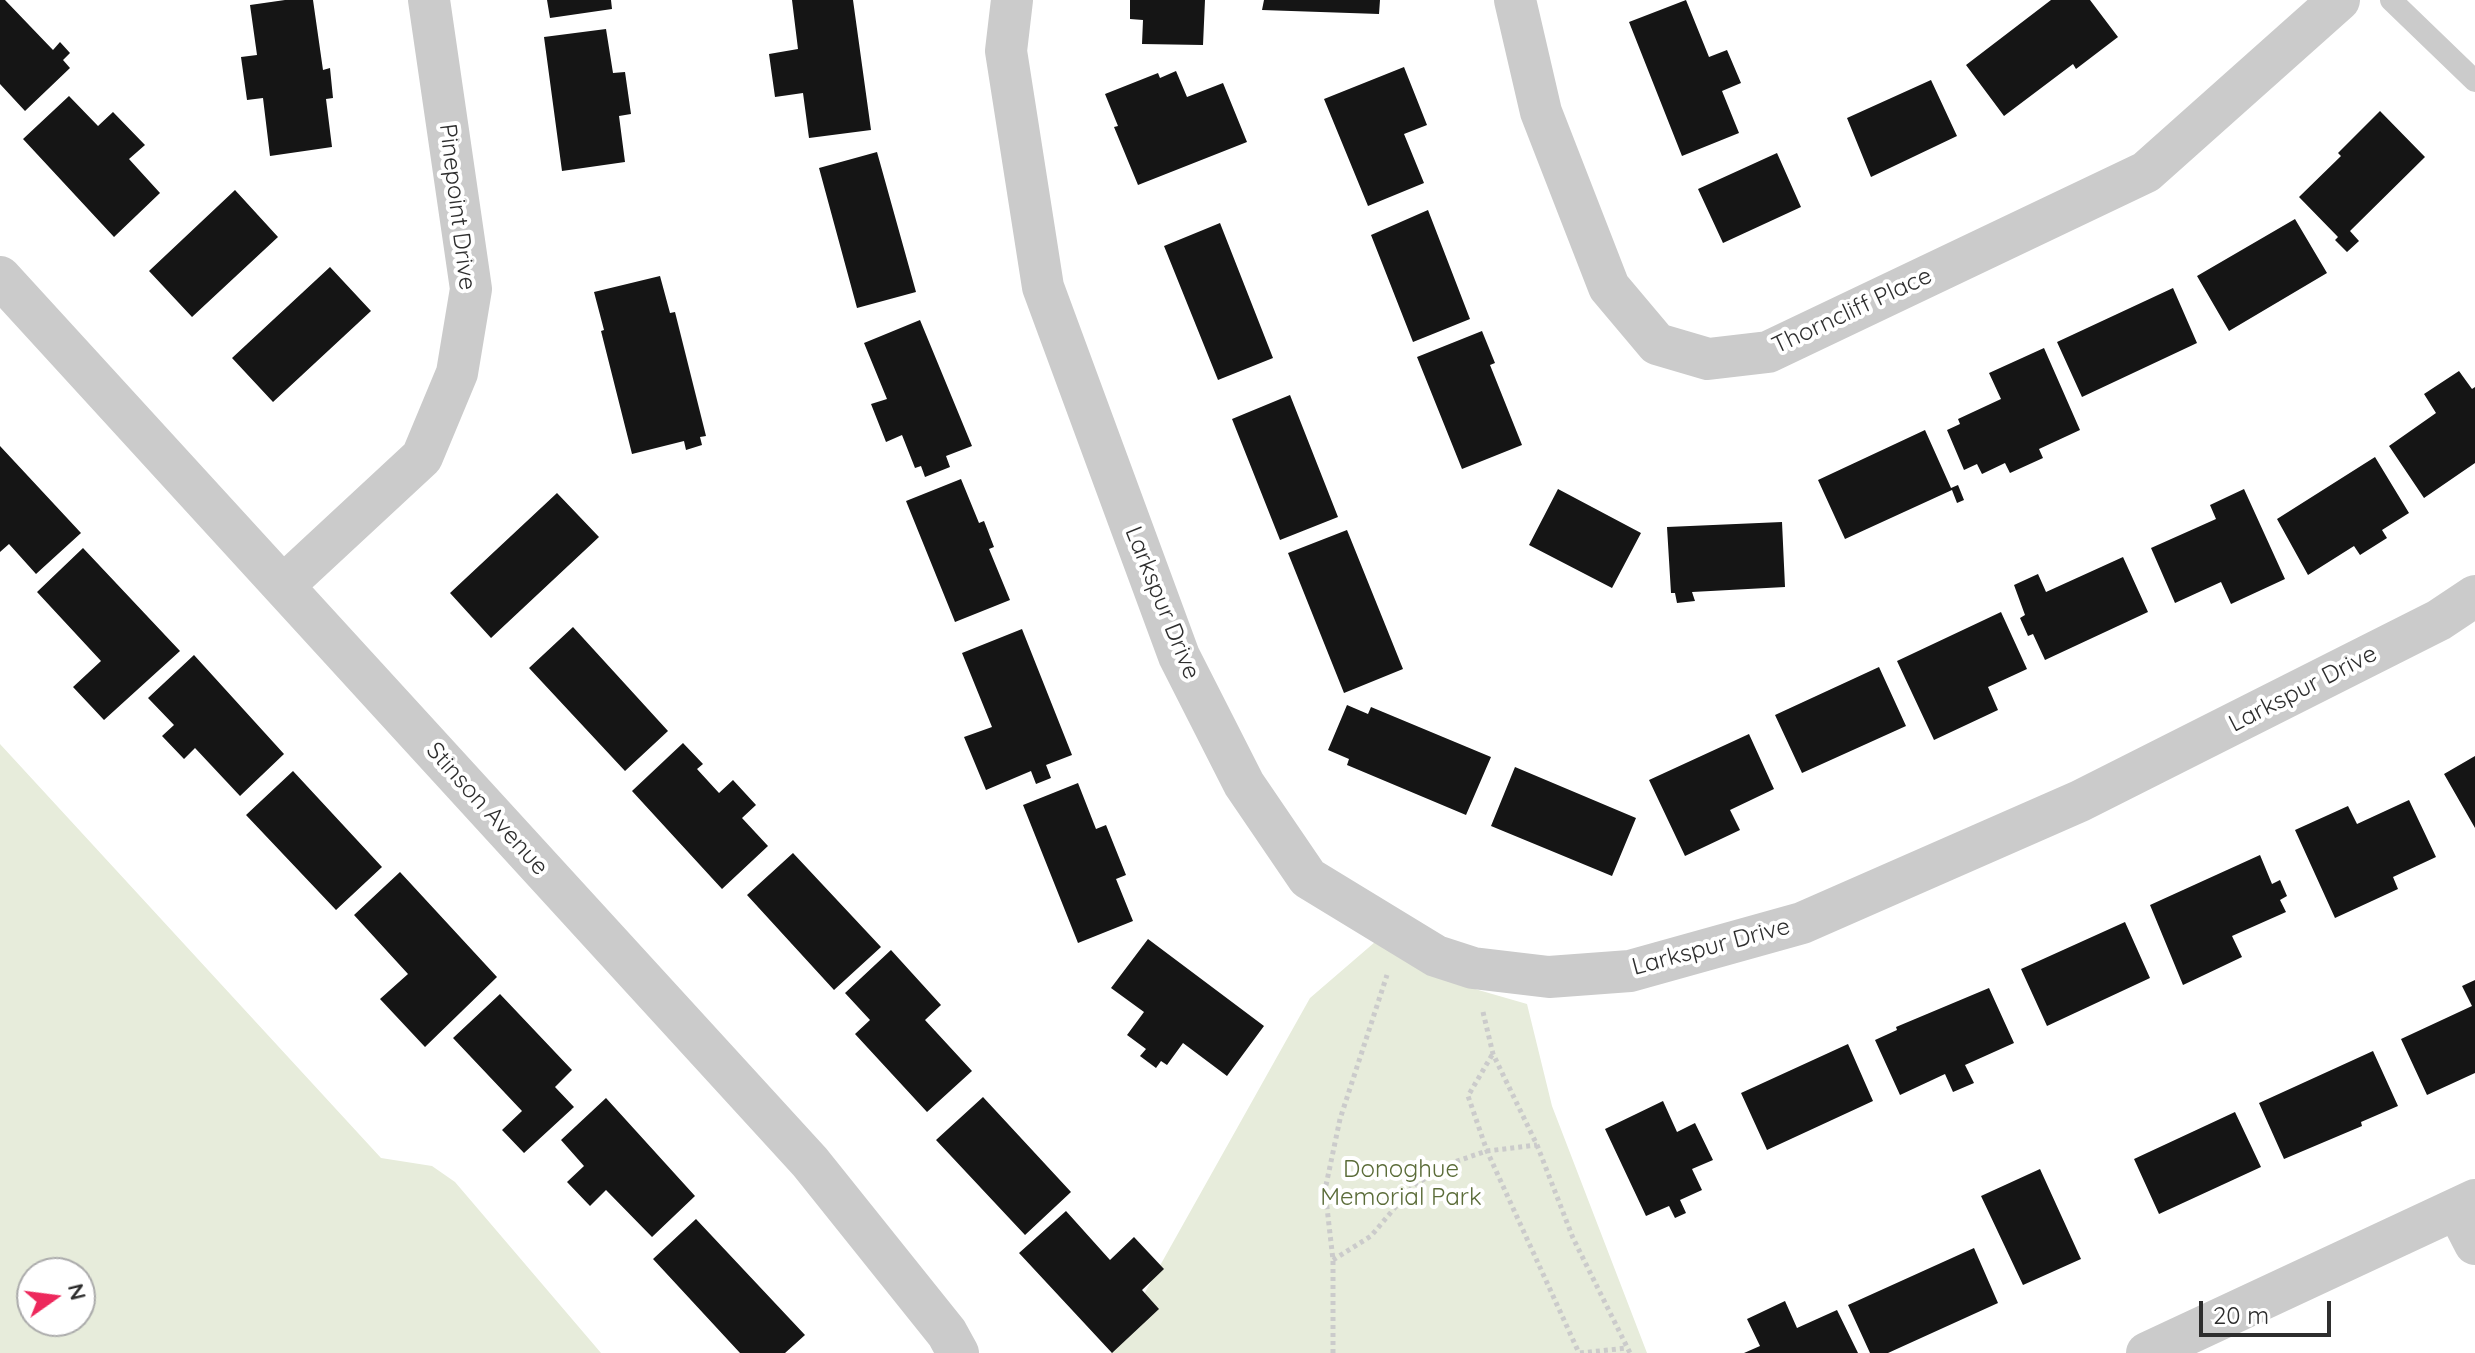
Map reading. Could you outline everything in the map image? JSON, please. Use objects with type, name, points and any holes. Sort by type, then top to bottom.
[{"type":"street","name":"Pinepoint Drive","points":[[283,586],[422,457],[457,373],[471,289],[429,0]]},
{"type":"street","name":"Larkspur Drive","points":[[1012,0],[1006,51],[1043,287],[1179,656],[1244,784],[1308,878],[1436,956],[1473,968],[1549,977],[1630,971],[1802,923],[2080,801],[2439,620],[2475,596]]},
{"type":"street","name":"Thorncliff Place","points":[[1515,0],[1541,112],[1609,287],[1657,344],[1708,359],[1768,352],[2146,172],[2339,0]]},
{"type":"street","name":"Stinson Avenue","points":[[0,277],[810,1162],[947,1333],[958,1353]]},
{"type":"street","points":[[2147,1353],[2469,1218]]},
{"type":"lane","points":[[2391,0],[2475,81]]},
{"type":"path","points":[[1333,1353],[1333,1260],[1325,1190],[1340,1119],[1400,935]]},
{"type":"path","points":[[1473,968],[1493,1054],[1537,1145],[1573,1238],[1628,1350],[1580,1353],[1487,1151],[1468,1096],[1493,1054]]},
{"type":"path","points":[[1333,1260],[1371,1236],[1414,1185],[1454,1162],[1487,1151],[1537,1145]]},
{"type":"green space","points":[[0,744],[381,1158],[432,1166],[455,1182],[601,1353],[0,1353]]},
{"type":"green space","name":"Donoghue Memorial Park","points":[[1375,942],[1454,983],[1527,1004],[1552,1106],[1647,1353],[1111,1353],[1310,998]]},
{"type":"building","points":[[0,0],[5,0],[53,50],[60,42],[70,53],[63,60],[70,68],[25,111],[0,84]]},
{"type":"building","points":[[313,0],[323,70],[330,68],[333,98],[326,99],[332,147],[270,156],[263,98],[247,100],[241,57],[257,55],[250,5]]},
{"type":"building","points":[[547,0],[611,0],[612,9],[550,18]]},
{"type":"building","points":[[792,0],[853,0],[871,130],[809,138],[803,93],[775,97],[769,54],[798,49]]},
{"type":"building","points":[[1130,0],[1205,0],[1203,45],[1142,44],[1143,20],[1130,19]]},
{"type":"building","points":[[1264,0],[1380,0],[1379,14],[1262,10]]},
{"type":"building","points":[[1686,0],[1709,57],[1727,50],[1741,83],[1722,91],[1739,133],[1682,156],[1629,22]]},
{"type":"building","points":[[2051,0],[2090,0],[2118,37],[2076,69],[2073,64],[2004,116],[1966,65]]},
{"type":"building","points":[[606,29],[613,73],[625,72],[631,114],[619,116],[625,162],[562,171],[544,37]]},
{"type":"building","points":[[1404,67],[1427,125],[1404,134],[1424,183],[1368,206],[1324,99]]},
{"type":"building","points":[[1176,71],[1187,97],[1223,83],[1247,142],[1138,185],[1114,127],[1118,126],[1105,94],[1158,73],[1160,78]]},
{"type":"building","points":[[1931,80],[1957,136],[1871,177],[1847,118]]},
{"type":"building","points":[[69,96],[98,126],[113,112],[145,145],[129,159],[160,193],[114,237],[23,139]]},
{"type":"building","points":[[2380,111],[2425,157],[2350,231],[2359,241],[2347,252],[2335,240],[2338,237],[2299,197],[2341,156],[2338,153]]},
{"type":"building","points":[[877,152],[916,292],[857,308],[819,168]]},
{"type":"building","points":[[1777,153],[1801,207],[1723,243],[1698,189]]},
{"type":"building","points":[[235,190],[278,237],[192,317],[149,271]]},
{"type":"building","points":[[1428,210],[1470,319],[1413,342],[1371,235]]},
{"type":"building","points":[[2295,219],[2327,273],[2229,331],[2197,276]]},
{"type":"building","points":[[1220,223],[1273,358],[1218,380],[1164,246]]},
{"type":"building","points":[[330,267],[371,311],[273,402],[232,358]]},
{"type":"building","points":[[660,276],[670,313],[675,312],[706,436],[700,437],[702,445],[686,450],[684,441],[632,454],[594,292]]},
{"type":"building","points":[[2173,288],[2197,343],[2082,397],[2057,342]]},
{"type":"building","points":[[920,320],[972,446],[946,456],[950,467],[925,477],[921,466],[915,468],[902,435],[886,442],[871,404],[887,399],[864,343]]},
{"type":"building","points":[[1482,331],[1495,363],[1490,365],[1522,445],[1462,469],[1417,357]]},
{"type":"building","points":[[2044,348],[2080,430],[2039,449],[2043,458],[2010,473],[2005,463],[1982,474],[1977,464],[1964,470],[1947,430],[1960,424],[1958,419],[2001,399],[1989,373]]},
{"type":"building","points":[[2459,371],[2472,389],[2475,387],[2475,463],[2424,498],[2389,446],[2436,413],[2424,394]]},
{"type":"building","points":[[1290,395],[1338,517],[1280,540],[1232,419]]},
{"type":"building","points":[[1925,430],[1951,488],[1958,485],[1964,500],[1957,503],[1952,490],[1845,539],[1818,480]]},
{"type":"building","points":[[0,446],[81,533],[36,574],[9,544],[0,552]]},
{"type":"building","points":[[2375,457],[2409,513],[2382,530],[2387,538],[2360,555],[2354,546],[2308,575],[2277,519]]},
{"type":"building","points":[[961,479],[979,523],[984,521],[994,547],[989,549],[1010,600],[955,622],[906,501]]},
{"type":"building","points":[[1558,489],[1641,533],[1612,588],[1529,545]]},
{"type":"building","points":[[2244,489],[2285,579],[2231,604],[2221,582],[2175,603],[2151,548],[2216,519],[2210,505]]},
{"type":"building","points":[[557,493],[599,537],[491,638],[450,593]]},
{"type":"building","points":[[1782,522],[1785,587],[1692,592],[1695,601],[1677,603],[1675,593],[1671,593],[1667,527]]},
{"type":"building","points":[[1347,530],[1403,669],[1344,693],[1288,553]]},
{"type":"building","points":[[83,548],[180,651],[104,720],[73,687],[101,661],[37,592]]},
{"type":"building","points":[[2123,557],[2148,612],[2045,660],[2033,634],[2028,636],[2020,618],[2025,615],[2014,585],[2038,574],[2046,592]]},
{"type":"building","points":[[2001,612],[2027,669],[1988,687],[1998,710],[1934,740],[1897,661]]},
{"type":"building","points":[[573,627],[668,731],[625,771],[529,668]]},
{"type":"building","points":[[1022,629],[1072,755],[1046,765],[1051,778],[1036,784],[1031,771],[986,790],[964,737],[992,727],[962,653]]},
{"type":"building","points":[[194,655],[284,754],[240,796],[195,748],[184,759],[162,736],[174,725],[148,698]]},
{"type":"building","points":[[1879,667],[1906,726],[1802,773],[1775,715]]},
{"type":"building","points":[[1347,705],[1368,714],[1371,707],[1491,757],[1466,815],[1347,765],[1349,759],[1328,750]]},
{"type":"building","points":[[1749,734],[1774,789],[1730,810],[1740,830],[1685,856],[1649,780]]},
{"type":"building","points":[[683,743],[703,764],[697,769],[719,793],[733,780],[756,805],[742,818],[768,846],[722,889],[632,791]]},
{"type":"building","points":[[2475,756],[2475,828],[2444,774]]},
{"type":"building","points":[[1515,767],[1636,818],[1612,876],[1491,826]]},
{"type":"building","points":[[293,771],[382,867],[336,910],[246,815]]},
{"type":"building","points":[[1078,783],[1096,829],[1106,825],[1126,875],[1116,879],[1133,921],[1078,943],[1023,805]]},
{"type":"building","points":[[2409,800],[2436,857],[2393,877],[2398,889],[2335,918],[2295,830],[2348,806],[2357,824]]},
{"type":"building","points":[[793,853],[881,947],[834,990],[747,895]]},
{"type":"building","points":[[2260,855],[2272,884],[2280,880],[2287,896],[2280,900],[2286,912],[2232,936],[2242,957],[2183,985],[2150,905]]},
{"type":"building","points":[[400,872],[497,977],[425,1047],[380,999],[408,974],[354,915]]},
{"type":"building","points":[[2125,922],[2150,978],[2047,1026],[2021,969]]},
{"type":"building","points":[[1148,939],[1264,1026],[1227,1076],[1183,1043],[1167,1065],[1161,1061],[1156,1068],[1140,1056],[1146,1049],[1127,1035],[1144,1012],[1111,988]]},
{"type":"building","points":[[891,950],[941,1005],[925,1020],[972,1071],[927,1112],[855,1034],[870,1020],[845,993]]},
{"type":"building","points":[[2475,980],[2475,1073],[2427,1095],[2401,1039],[2472,1006],[2462,986]]},
{"type":"building","points":[[1989,988],[2014,1043],[1965,1065],[1974,1083],[1953,1092],[1945,1074],[1900,1095],[1875,1040],[1897,1030],[1896,1027]]},
{"type":"building","points":[[500,994],[572,1070],[555,1087],[574,1107],[524,1153],[502,1130],[522,1111],[453,1038]]},
{"type":"building","points":[[1848,1044],[1873,1101],[1767,1150],[1741,1093]]},
{"type":"building","points":[[2373,1051],[2398,1106],[2361,1122],[2362,1126],[2284,1159],[2259,1103]]},
{"type":"building","points":[[983,1097],[1071,1192],[1025,1235],[936,1140]]},
{"type":"building","points":[[606,1098],[695,1196],[652,1237],[606,1190],[590,1206],[567,1182],[584,1166],[561,1140]]},
{"type":"building","points":[[1663,1101],[1677,1132],[1695,1123],[1713,1160],[1692,1169],[1702,1190],[1680,1200],[1686,1213],[1675,1218],[1669,1206],[1646,1216],[1605,1129]]},
{"type":"building","points":[[2235,1112],[2261,1167],[2159,1214],[2134,1159]]},
{"type":"building","points":[[2040,1169],[2081,1259],[2023,1285],[1981,1196]]},
{"type":"building","points":[[1066,1211],[1110,1260],[1134,1237],[1164,1269],[1142,1290],[1159,1309],[1112,1353],[1019,1253]]},
{"type":"building","points":[[696,1219],[805,1335],[785,1353],[740,1353],[653,1259]]},
{"type":"building","points":[[1974,1248],[1998,1303],[1888,1353],[1870,1353],[1848,1305]]},
{"type":"building","points":[[1785,1301],[1797,1328],[1837,1310],[1858,1353],[1744,1353],[1760,1346],[1747,1319]]}]
